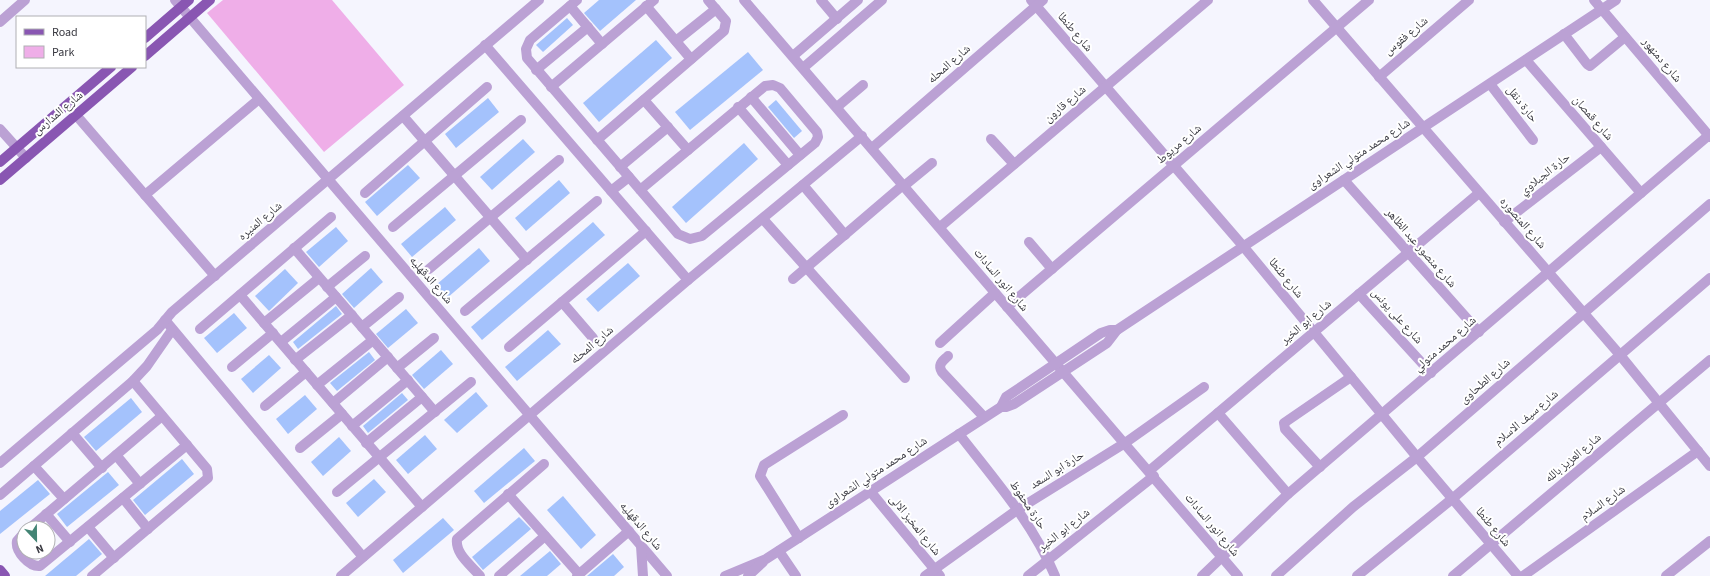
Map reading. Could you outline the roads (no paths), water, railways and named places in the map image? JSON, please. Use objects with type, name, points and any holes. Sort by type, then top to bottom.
[{"type":"main road","points":[[146,55],[210,0]]},
{"type":"main road","points":[[146,37],[182,2]]},
{"type":"main road","name":"شارع المدارس","points":[[0,162],[110,68]]},
{"type":"main road","name":"شارع المدارس","points":[[0,180],[131,68]]},
{"type":"main road","points":[[0,570],[5,576]]},
{"type":"street","points":[[0,22],[25,0]]},
{"type":"street","name":"شارع المنيره","points":[[0,463],[157,330],[165,320],[215,276],[539,0]]},
{"type":"street","points":[[597,140],[726,28],[726,21],[708,0]]},
{"type":"street","name":"شارع انور السادات","points":[[744,0],[1238,576]]},
{"type":"street","points":[[821,0],[837,19]]},
{"type":"street","points":[[793,56],[858,0]]},
{"type":"street","points":[[803,68],[882,0]]},
{"type":"street","name":"شارع قارون","points":[[940,227],[1208,0]]},
{"type":"street","name":"شارع المنصوره","points":[[1314,0],[1620,355],[1710,466]]},
{"type":"street","name":"شارع مريوط","points":[[1007,307],[1369,0]]},
{"type":"street","name":"شارع فقوس","points":[[1379,76],[1469,0]]},
{"type":"street","name":"شارع دمنهور","points":[[1594,0],[1709,136]]},
{"type":"street","name":"شارع محمد متولي الشعراوى","points":[[725,576],[766,560],[984,417],[1001,407],[1014,404],[1110,341],[1117,330],[1616,0]]},
{"type":"street","name":"شارع الدقهليه","points":[[182,2],[190,17],[667,576]]},
{"type":"street","name":"شارع طنطا","points":[[1037,2],[1105,87],[1243,246],[1417,458],[1518,576]]},
{"type":"street","name":"شارع المحله","points":[[872,148],[1037,2]]},
{"type":"street","points":[[602,44],[588,27],[573,3],[527,44],[527,58],[536,70],[678,234],[686,238],[694,239],[702,236],[817,141],[818,134],[777,86],[765,86],[640,190]]},
{"type":"street","points":[[551,87],[650,3],[676,41],[691,59]]},
{"type":"street","points":[[676,41],[716,9]]},
{"type":"street","points":[[536,70],[588,27]]},
{"type":"street","points":[[1564,34],[1590,66],[1625,37]]},
{"type":"street","points":[[485,46],[688,280]]},
{"type":"street","name":"شارع قمصان","points":[[1526,60],[1641,193]]},
{"type":"street","name":"حارة دنقل","points":[[1490,84],[1533,140]]},
{"type":"street","points":[[837,107],[863,85]]},
{"type":"street","points":[[365,193],[486,87]]},
{"type":"street","points":[[751,97],[800,155]]},
{"type":"street","points":[[145,195],[259,98]]},
{"type":"street","points":[[644,100],[688,150]]},
{"type":"street","points":[[738,107],[788,165]]},
{"type":"street","points":[[76,115],[215,276]]},
{"type":"street","points":[[403,116],[527,260]]},
{"type":"street","points":[[393,227],[521,120]]},
{"type":"street","points":[[620,167],[668,127]]},
{"type":"street","points":[[0,129],[26,158]]},
{"type":"street","name":"شارع المحله","points":[[345,575],[362,557],[530,416],[688,280],[862,136]]},
{"type":"street","name":"شارع محمد متولي","points":[[1202,576],[1221,556],[1288,494],[1431,374],[1548,272],[1709,136]]},
{"type":"street","points":[[991,139],[1014,164]]},
{"type":"street","name":"حارة الجبلاوي","points":[[1504,222],[1601,147]]},
{"type":"street","points":[[429,268],[558,160]]},
{"type":"street","points":[[793,280],[932,162]]},
{"type":"street","points":[[611,191],[629,177]]},
{"type":"street","name":"شارع منصور عبد الظاهر","points":[[1344,180],[1478,332]]},
{"type":"street","points":[[803,186],[845,235]]},
{"type":"street","name":"شارع ابو الخير","points":[[1028,576],[1152,474],[1218,413],[1479,193]]},
{"type":"street","points":[[465,312],[597,201]]},
{"type":"street","name":"شارع الطحاوى","points":[[1276,576],[1353,507],[1417,458],[1710,204]]},
{"type":"street","points":[[200,329],[331,216]]},
{"type":"street","points":[[763,219],[905,378]]},
{"type":"street","points":[[509,347],[646,231]]},
{"type":"street","points":[[1029,242],[1052,269]]},
{"type":"street","points":[[294,248],[435,412]]},
{"type":"street","points":[[327,287],[365,256]]},
{"type":"street","points":[[264,323],[319,278]]},
{"type":"street","name":"شارع سيف الاسلام","points":[[1357,576],[1452,499],[1710,278]]},
{"type":"street","points":[[940,343],[995,293]]},
{"type":"street","name":"شارع على يونس","points":[[1359,294],[1431,374]]},
{"type":"street","points":[[240,295],[422,507]]},
{"type":"street","points":[[281,342],[336,297]]},
{"type":"street","points":[[362,327],[399,297]]},
{"type":"street","points":[[562,302],[593,338]]},
{"type":"street","points":[[295,360],[352,315]]},
{"type":"street","points":[[165,320],[362,557]]},
{"type":"street","points":[[0,495],[133,381],[147,366],[172,330]]},
{"type":"street","name":"شارع محمد متولي الشعراوى","points":[[1001,407],[1006,397],[1101,333],[1110,330],[1117,330]]},
{"type":"street","points":[[232,367],[273,333]]},
{"type":"street","points":[[397,368],[434,338]]},
{"type":"street","points":[[317,385],[373,340]]},
{"type":"street","points":[[948,356],[941,362],[940,365],[942,372],[984,417]]},
{"type":"street","points":[[333,403],[388,357]]},
{"type":"street","name":"شارع العزيز بالله","points":[[1453,576],[1710,360]]},
{"type":"street","points":[[265,406],[306,372]]},
{"type":"street","points":[[1320,467],[1285,429],[1284,423],[1351,377]]},
{"type":"street","points":[[352,426],[408,380]]},
{"type":"street","points":[[92,576],[208,478],[207,469],[133,381]]},
{"type":"street","points":[[337,492],[471,382]]},
{"type":"street","name":"حارة ابو السعد","points":[[925,576],[937,573],[1017,510],[1125,443],[1204,386]]},
{"type":"street","points":[[366,443],[422,397]]},
{"type":"street","points":[[1218,413],[1288,494]]},
{"type":"street","points":[[300,448],[342,414]]},
{"type":"street","points":[[799,538],[760,476],[760,472],[764,466],[843,415]]},
{"type":"street","points":[[39,520],[162,416]]},
{"type":"street","points":[[72,433],[102,468]]},
{"type":"street","name":"حارة محفوظ","points":[[959,434],[1017,510],[1048,559],[1055,576]]},
{"type":"street","points":[[56,553],[187,445]]},
{"type":"street","name":"شارع السلام","points":[[1523,576],[1698,451]]},
{"type":"street","points":[[116,455],[140,484]]},
{"type":"street","points":[[480,576],[460,553],[456,546],[457,539],[544,464]]},
{"type":"street","points":[[34,466],[64,499]]},
{"type":"street","name":"شارع المخبز الالى","points":[[870,492],[937,573]]},
{"type":"street","points":[[508,494],[578,575],[629,531]]},
{"type":"street","points":[[123,498],[148,529]]},
{"type":"street","points":[[46,514],[70,542]]},
{"type":"street","points":[[88,527],[114,558]]},
{"type":"street","points":[[499,576],[545,536]]},
{"type":"street","points":[[1666,576],[1710,541]]},
{"type":"street","points":[[641,546],[643,576]]},
{"type":"street","points":[[779,551],[796,576]]},
{"type":"street","points":[[28,560],[36,566],[43,564],[48,560]]},
{"type":"street","name":"شارع محمد متولي الشعراوى","points":[[748,576],[759,573],[766,560]]}]
